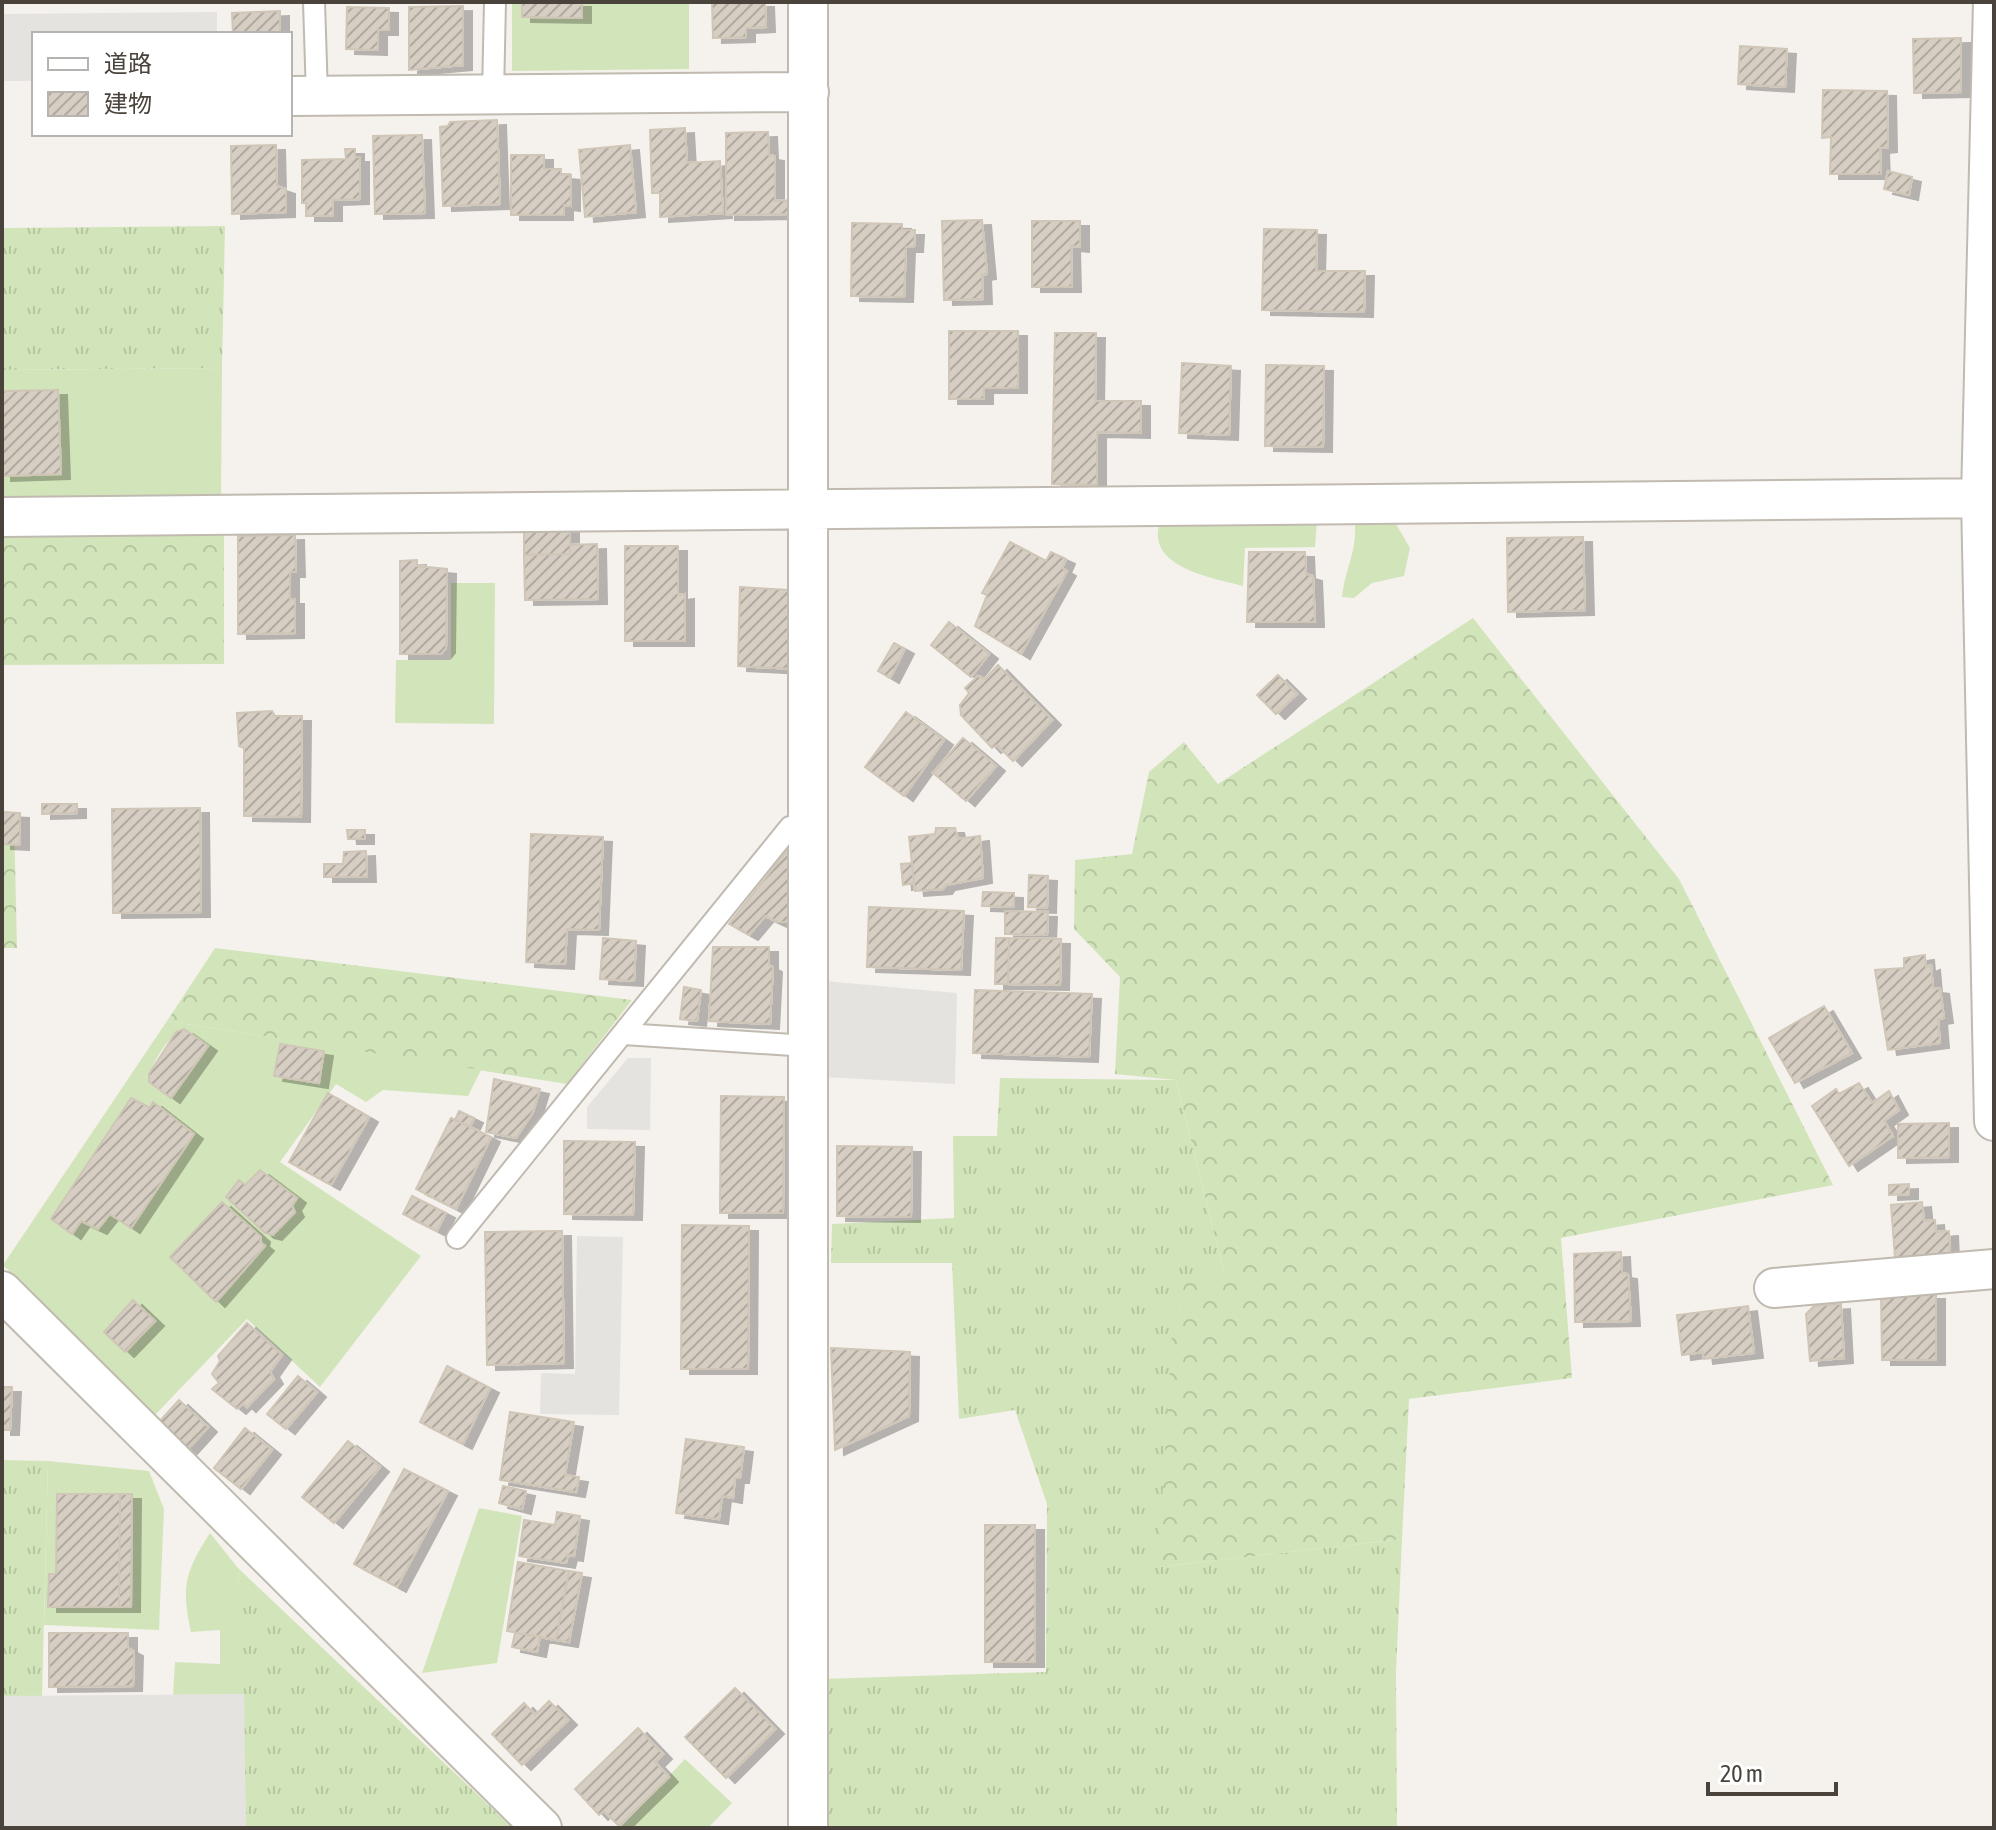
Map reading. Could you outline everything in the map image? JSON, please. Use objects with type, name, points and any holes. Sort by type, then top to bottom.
[{"type":"street","points":[[808,2],[808,1828]]},
{"type":"street","points":[[1993,2],[1987,498],[1994,1121]]},
{"type":"street","points":[[304,96],[809,92]]},
{"type":"street","points":[[2,517],[1987,498]]},
{"type":"street","points":[[1774,1288],[1994,1269]]},
{"type":"street","points":[[2,1291],[542,1828]]},
{"type":"lane","points":[[304,96],[314,2]]},
{"type":"lane","points":[[493,94],[495,2]]},
{"type":"lane","points":[[457,1238],[790,827],[808,827]]},
{"type":"lane","points":[[624,1034],[808,1046]]},
{"type":"green space","points":[[512,2],[522,2],[522,17],[582,17],[582,2],[689,2],[689,69],[512,71]]},
{"type":"green space","points":[[225,226],[222,368],[2,370],[2,228]]},
{"type":"green space","points":[[222,368],[221,498],[2,499],[2,476],[61,474],[2,391],[2,370]]},
{"type":"green space","points":[[1317,521],[1315,547],[1245,548],[1243,586],[1186,569],[1163,552],[1158,540],[1159,525]]},
{"type":"green space","points":[[1396,524],[1410,548],[1404,576],[1372,583],[1354,598],[1342,597],[1355,525]]},
{"type":"green space","points":[[224,528],[224,664],[2,665],[2,532]]},
{"type":"green space","points":[[451,583],[495,583],[494,724],[395,723],[396,660],[451,660]]},
{"type":"green space","points":[[1473,618],[1679,879],[1833,1185],[1561,1238],[1572,1378],[1409,1399],[1402,1539],[1158,1567],[1173,1317],[1188,1276],[1224,1273],[1176,1080],[1115,1074],[1120,977],[1074,929],[1075,860],[1132,854],[1149,772],[1184,742],[1218,784]]},
{"type":"green space","points":[[2,817],[14,817],[17,948],[2,948]]},
{"type":"green space","points":[[215,948],[632,1000],[567,1084],[167,1021]]},
{"type":"green space","points":[[167,1021],[481,1070],[468,1096],[383,1090],[366,1102],[336,1084],[280,1162],[421,1256],[320,1387],[247,1319],[155,1415],[3,1265]],"holes":[[[184,1029],[208,1046],[171,1098],[149,1083],[160,1052]],[[279,1044],[324,1051],[319,1083],[275,1076]],[[131,1098],[150,1108],[154,1103],[194,1133],[131,1227],[110,1214],[98,1229],[81,1221],[72,1234],[51,1219]],[[261,1170],[297,1198],[292,1206],[294,1212],[273,1235],[265,1233],[226,1197],[239,1180],[245,1185]],[[222,1202],[261,1237],[264,1246],[216,1302],[170,1258]]]},
{"type":"green space","points":[[1000,1078],[1176,1080],[1224,1273],[1158,1567],[1402,1539],[1396,1672],[1397,1828],[823,1828],[820,1679],[1046,1672],[1047,1504],[1015,1410],[959,1419],[952,1263],[831,1263],[832,1224],[954,1218],[953,1136],[997,1136]]},
{"type":"green space","points":[[2,1460],[48,1461],[42,1697],[2,1696]]},
{"type":"green space","points":[[48,1461],[149,1471],[164,1509],[159,1630],[44,1625]],"holes":[[[57,1494],[119,1607],[49,1607],[49,1575],[56,1574]]]},
{"type":"green space","points":[[479,1508],[522,1516],[497,1663],[422,1673]]},
{"type":"green space","points":[[210,1533],[238,1568],[244,1694],[173,1695],[175,1662],[220,1664],[220,1630],[191,1632],[186,1603],[190,1570]]},
{"type":"green space","points":[[238,1568],[513,1828],[246,1828]]},
{"type":"green space","points":[[685,1759],[732,1803],[708,1828],[624,1828],[622,1826]]},
{"type":"shaded area","points":[[217,12],[217,32],[32,32],[32,81],[2,81],[2,14]]},
{"type":"shaded area","points":[[825,981],[957,993],[955,1084],[824,1077]]},
{"type":"shaded area","points":[[628,1058],[651,1058],[650,1130],[587,1129],[587,1107]]},
{"type":"shaded area","points":[[577,1236],[623,1237],[619,1415],[540,1414],[541,1373],[575,1374]]},
{"type":"shaded area","points":[[244,1694],[246,1828],[2,1828],[2,1696]]},
{"type":"building","points":[[522,2],[582,2],[582,18],[522,17]]},
{"type":"building","points":[[712,2],[765,2],[766,27],[746,28],[746,37],[713,38]]},
{"type":"building","points":[[463,6],[463,65],[409,70],[409,7]]},
{"type":"building","points":[[347,7],[389,8],[389,30],[378,30],[378,50],[346,49]]},
{"type":"building","points":[[280,11],[280,32],[233,32],[232,13]]},
{"type":"building","points":[[1961,38],[1961,92],[1914,93],[1913,39]]},
{"type":"building","points":[[1740,46],[1787,49],[1785,87],[1738,84]]},
{"type":"building","points":[[1823,90],[1887,91],[1888,147],[1880,148],[1881,174],[1830,174],[1831,137],[1822,138]]},
{"type":"building","points":[[497,120],[500,204],[443,206],[440,127],[448,126],[450,122]]},
{"type":"building","points":[[685,128],[687,163],[720,161],[723,213],[660,217],[660,193],[652,193],[650,130]]},
{"type":"building","points":[[768,132],[769,155],[775,156],[775,201],[793,200],[793,214],[726,215],[726,133]]},
{"type":"building","points":[[422,135],[425,213],[375,214],[373,136]]},
{"type":"building","points":[[276,145],[277,186],[286,189],[286,212],[232,214],[231,146]]},
{"type":"building","points":[[630,145],[636,212],[585,217],[579,150]]},
{"type":"building","points":[[345,149],[355,149],[355,157],[360,157],[360,199],[333,200],[333,216],[306,216],[306,203],[302,203],[302,160],[346,159]]},
{"type":"building","points":[[511,155],[544,155],[544,169],[561,169],[561,174],[571,175],[571,206],[564,205],[564,215],[511,215]]},
{"type":"building","points":[[1888,171],[1912,177],[1909,195],[1884,189]]},
{"type":"building","points":[[982,220],[987,274],[982,275],[983,299],[944,300],[942,221]]},
{"type":"building","points":[[1032,221],[1080,221],[1080,247],[1071,246],[1072,287],[1032,287]]},
{"type":"building","points":[[852,223],[902,224],[902,230],[915,230],[914,247],[906,247],[904,297],[851,296]]},
{"type":"building","points":[[1264,229],[1317,230],[1316,271],[1365,271],[1364,312],[1262,310]]},
{"type":"building","points":[[949,331],[1018,331],[1018,388],[984,388],[984,399],[949,399]]},
{"type":"building","points":[[1055,333],[1096,333],[1095,401],[1141,401],[1141,433],[1097,432],[1097,485],[1052,484]]},
{"type":"building","points":[[1182,363],[1231,366],[1229,435],[1179,433]]},
{"type":"building","points":[[1266,365],[1324,366],[1323,447],[1265,446]]},
{"type":"building","points":[[58,390],[61,474],[2,476],[2,391]]},
{"type":"building","points":[[570,528],[570,554],[524,555],[524,529]]},
{"type":"building","points":[[295,535],[296,572],[290,572],[290,599],[295,599],[295,633],[238,634],[238,536]]},
{"type":"building","points":[[1583,537],[1585,610],[1508,612],[1507,538]]},
{"type":"building","points":[[1010,542],[1046,561],[1051,552],[1066,559],[1062,568],[1067,571],[1021,654],[975,626],[987,595],[982,593]]},
{"type":"building","points":[[597,544],[598,599],[525,600],[524,555],[570,554],[570,545]]},
{"type":"building","points":[[625,546],[678,546],[678,595],[685,594],[685,641],[625,641]]},
{"type":"building","points":[[1249,552],[1305,552],[1306,574],[1313,576],[1315,622],[1247,622]]},
{"type":"building","points":[[417,560],[417,566],[447,569],[446,648],[441,654],[400,654],[400,561]]},
{"type":"building","points":[[740,587],[788,590],[793,669],[738,666]]},
{"type":"building","points":[[949,622],[989,654],[971,677],[931,645]]},
{"type":"building","points":[[894,643],[905,649],[890,678],[878,671]]},
{"type":"building","points":[[998,665],[1052,720],[1013,761],[997,745],[992,748],[961,715],[960,705],[969,693],[965,688],[978,676],[985,679]]},
{"type":"building","points":[[1278,675],[1297,694],[1276,714],[1257,695]]},
{"type":"building","points":[[272,711],[275,716],[302,716],[301,817],[244,816],[244,748],[239,746],[237,713]]},
{"type":"building","points":[[906,712],[944,740],[904,796],[865,767]]},
{"type":"building","points":[[963,738],[996,766],[966,801],[933,773]]},
{"type":"building","points":[[42,804],[77,804],[77,813],[42,814]]},
{"type":"building","points":[[200,808],[201,912],[113,913],[112,809]]},
{"type":"building","points":[[2,812],[20,813],[20,845],[2,844]]},
{"type":"building","points":[[936,828],[955,828],[958,839],[980,836],[983,878],[946,885],[943,889],[915,891],[909,837],[935,834]]},
{"type":"building","points":[[347,830],[365,830],[365,839],[348,839]]},
{"type":"building","points":[[531,834],[603,837],[599,930],[567,929],[565,964],[526,962]]},
{"type":"building","points":[[790,847],[792,922],[778,922],[765,916],[749,935],[729,924]]},
{"type":"building","points":[[366,851],[367,877],[324,877],[324,864],[343,864],[344,852]]},
{"type":"building","points":[[912,863],[914,883],[903,885],[901,864]]},
{"type":"building","points":[[1029,875],[1048,876],[1047,908],[1028,907]]},
{"type":"building","points":[[983,892],[1014,893],[1014,907],[982,906]]},
{"type":"building","points":[[869,907],[964,911],[961,970],[867,967]]},
{"type":"building","points":[[1005,911],[1048,912],[1047,935],[1005,934]]},
{"type":"building","points":[[603,938],[636,941],[634,981],[600,979]]},
{"type":"building","points":[[996,938],[1009,938],[1008,984],[995,984]]},
{"type":"building","points":[[1009,938],[1061,939],[1060,985],[1008,984]]},
{"type":"building","points":[[713,947],[769,947],[769,965],[773,967],[770,1024],[709,1021]]},
{"type":"building","points":[[1925,955],[1926,967],[1931,965],[1933,988],[1940,989],[1944,1018],[1938,1019],[1940,1043],[1888,1050],[1875,970],[1904,968],[1904,958]]},
{"type":"building","points":[[684,987],[701,990],[697,1021],[680,1019]]},
{"type":"building","points":[[975,990],[1092,994],[1089,1057],[973,1053]]},
{"type":"building","points":[[1824,1006],[1852,1053],[1795,1083],[1769,1038]]},
{"type":"building","points":[[184,1029],[208,1046],[171,1098],[149,1082],[149,1074],[176,1032]]},
{"type":"building","points":[[280,1044],[324,1051],[319,1083],[274,1076]]},
{"type":"building","points":[[494,1079],[540,1089],[533,1112],[516,1138],[486,1132]]},
{"type":"building","points":[[1859,1083],[1872,1103],[1889,1091],[1899,1110],[1884,1121],[1893,1136],[1849,1166],[1812,1106],[1836,1089],[1839,1094]]},
{"type":"building","points":[[328,1093],[369,1117],[331,1185],[289,1162]]},
{"type":"building","points":[[721,1096],[784,1097],[783,1213],[720,1213]]},
{"type":"building","points":[[131,1098],[150,1108],[153,1102],[194,1134],[131,1228],[110,1214],[98,1229],[81,1221],[72,1234],[51,1219]]},
{"type":"building","points":[[459,1111],[474,1118],[470,1127],[455,1120]]},
{"type":"building","points":[[451,1118],[491,1137],[456,1209],[416,1189]]},
{"type":"building","points":[[1949,1123],[1949,1157],[1898,1158],[1898,1124]]},
{"type":"building","points":[[564,1141],[635,1142],[633,1215],[564,1214]]},
{"type":"building","points":[[837,1146],[912,1147],[911,1217],[837,1216]]},
{"type":"building","points":[[260,1170],[297,1198],[292,1206],[295,1212],[273,1235],[265,1233],[226,1197],[239,1180],[245,1185]]},
{"type":"building","points":[[1909,1184],[1909,1194],[1889,1195],[1889,1185]]},
{"type":"building","points":[[412,1196],[446,1213],[437,1231],[403,1214]]},
{"type":"building","points":[[222,1202],[261,1237],[260,1242],[265,1246],[216,1302],[170,1257]]},
{"type":"building","points":[[1922,1202],[1924,1221],[1935,1220],[1936,1232],[1949,1231],[1950,1253],[1895,1258],[1891,1205]]},
{"type":"building","points":[[682,1225],[749,1226],[748,1369],[681,1369]]},
{"type":"building","points":[[562,1231],[564,1363],[487,1365],[485,1232]]},
{"type":"building","points":[[1621,1252],[1622,1273],[1628,1274],[1631,1321],[1575,1322],[1574,1254]]},
{"type":"building","points":[[1881,1294],[1936,1294],[1936,1360],[1882,1360]]},
{"type":"building","points":[[133,1300],[155,1321],[125,1352],[104,1332]]},
{"type":"building","points":[[1841,1304],[1844,1358],[1810,1361],[1806,1314],[1814,1306]]},
{"type":"building","points":[[1748,1306],[1754,1353],[1704,1359],[1703,1352],[1682,1355],[1677,1315]]},
{"type":"building","points":[[247,1323],[282,1355],[270,1372],[274,1379],[247,1407],[243,1403],[237,1409],[212,1389],[219,1383],[212,1374],[220,1361],[218,1356]]},
{"type":"building","points":[[831,1348],[910,1352],[909,1416],[835,1450]]},
{"type":"building","points":[[447,1366],[490,1388],[463,1444],[420,1422]]},
{"type":"building","points":[[298,1376],[317,1392],[286,1429],[267,1414]]},
{"type":"building","points":[[2,1387],[12,1387],[10,1430],[2,1430]]},
{"type":"building","points":[[179,1400],[208,1427],[188,1449],[159,1422]]},
{"type":"building","points":[[510,1412],[574,1422],[565,1475],[579,1477],[576,1492],[500,1480]]},
{"type":"building","points":[[245,1428],[272,1450],[241,1489],[214,1468]]},
{"type":"building","points":[[686,1439],[744,1447],[740,1478],[735,1478],[733,1498],[722,1496],[719,1519],[676,1513]]},
{"type":"building","points":[[348,1441],[380,1467],[334,1523],[302,1497]]},
{"type":"building","points":[[404,1469],[448,1491],[397,1587],[354,1564]]},
{"type":"building","points":[[503,1486],[526,1491],[522,1509],[499,1503]]},
{"type":"building","points":[[57,1494],[120,1494],[119,1607],[48,1607],[49,1574],[56,1574]]},
{"type":"building","points":[[120,1494],[132,1494],[131,1607],[119,1607]]},
{"type":"building","points":[[557,1512],[580,1516],[574,1556],[568,1555],[566,1563],[519,1556],[524,1520],[555,1525]]},
{"type":"building","points":[[985,1525],[1035,1525],[1035,1662],[985,1662]]},
{"type":"building","points":[[518,1562],[569,1571],[556,1640],[507,1631]]},
{"type":"building","points":[[569,1571],[582,1573],[569,1642],[556,1640]]},
{"type":"building","points":[[49,1633],[128,1633],[128,1648],[134,1651],[133,1686],[49,1687]]},
{"type":"building","points":[[515,1633],[540,1636],[537,1652],[512,1647]]},
{"type":"building","points":[[735,1688],[775,1729],[726,1778],[685,1737]]},
{"type":"building","points":[[549,1701],[568,1720],[522,1765],[492,1734],[524,1703],[535,1715]]},
{"type":"building","points":[[638,1728],[663,1754],[655,1762],[669,1777],[619,1826],[604,1811],[599,1815],[575,1789]]}]
